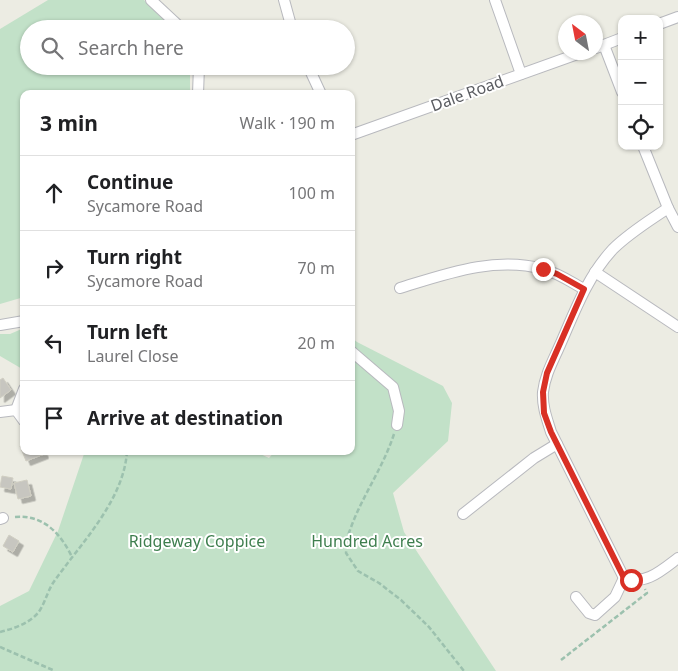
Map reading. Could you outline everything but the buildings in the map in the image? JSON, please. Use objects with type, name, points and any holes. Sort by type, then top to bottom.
[{"type":"street","points":[[151,0],[172,20]]},
{"type":"street","points":[[284,0],[290,20]]},
{"type":"street","points":[[495,0],[521,74]]},
{"type":"street","points":[[663,22],[678,16]]},
{"type":"street","points":[[603,46],[618,40]]},
{"type":"street","points":[[603,53],[618,84]]},
{"type":"street","name":"Dale Road","points":[[355,134],[560,60]]},
{"type":"street","points":[[198,75],[198,90]]},
{"type":"street","points":[[312,75],[319,90]]},
{"type":"street","points":[[645,150],[668,208],[678,227]]},
{"type":"street","points":[[668,208],[628,235],[612,250],[595,272],[584,289],[547,373],[543,392],[544,413],[551,432],[621,573],[631,580],[639,580],[655,575],[678,558]]},
{"type":"street","points":[[400,288],[458,270],[492,264],[530,266],[543,269],[557,274],[584,289]]},
{"type":"street","points":[[595,272],[678,327]]},
{"type":"street","points":[[0,325],[20,322]]},
{"type":"street","points":[[355,354],[393,387],[399,411],[397,425]]},
{"type":"street","points":[[16,410],[20,400]]},
{"type":"street","points":[[0,412],[16,410]]},
{"type":"street","points":[[16,410],[20,416]]},
{"type":"street","points":[[463,514],[534,458],[557,444]]},
{"type":"street","points":[[576,597],[590,613],[595,615],[615,597],[621,573]]},
{"type":"path","points":[[397,425],[383,462],[361,503],[349,531],[346,553],[358,571],[379,583],[430,627],[464,671]]},
{"type":"path","points":[[0,632],[26,623],[41,609],[48,592],[108,506],[123,476],[126,455]]},
{"type":"path","points":[[2,519],[21,516],[34,518],[46,524],[57,532],[72,557]]},
{"type":"path","points":[[561,660],[647,593],[639,580]]},
{"type":"path","points":[[0,647],[55,671]]},
{"type":"green space","points":[[48,0],[144,0],[164,20],[20,20],[20,75],[190,75],[190,90],[20,90],[20,298],[0,304],[0,29]]},
{"type":"green space","points":[[20,330],[20,368],[0,356],[0,334],[10,334]]},
{"type":"green space","points":[[355,340],[443,386],[452,403],[448,441],[393,493],[404,532],[496,671],[0,671],[0,606],[29,591],[58,531],[84,455],[263,455],[269,458],[272,455],[355,455]]},
{"type":"route","points":[[543,269],[557,274],[584,289],[547,373],[543,392],[544,413],[551,432],[624,578],[631,580]]},
{"type":"park label","name":"Ridgeway Coppice","points":[[197,541]]},
{"type":"park label","name":"Hundred Acres","points":[[367,541]]}]
